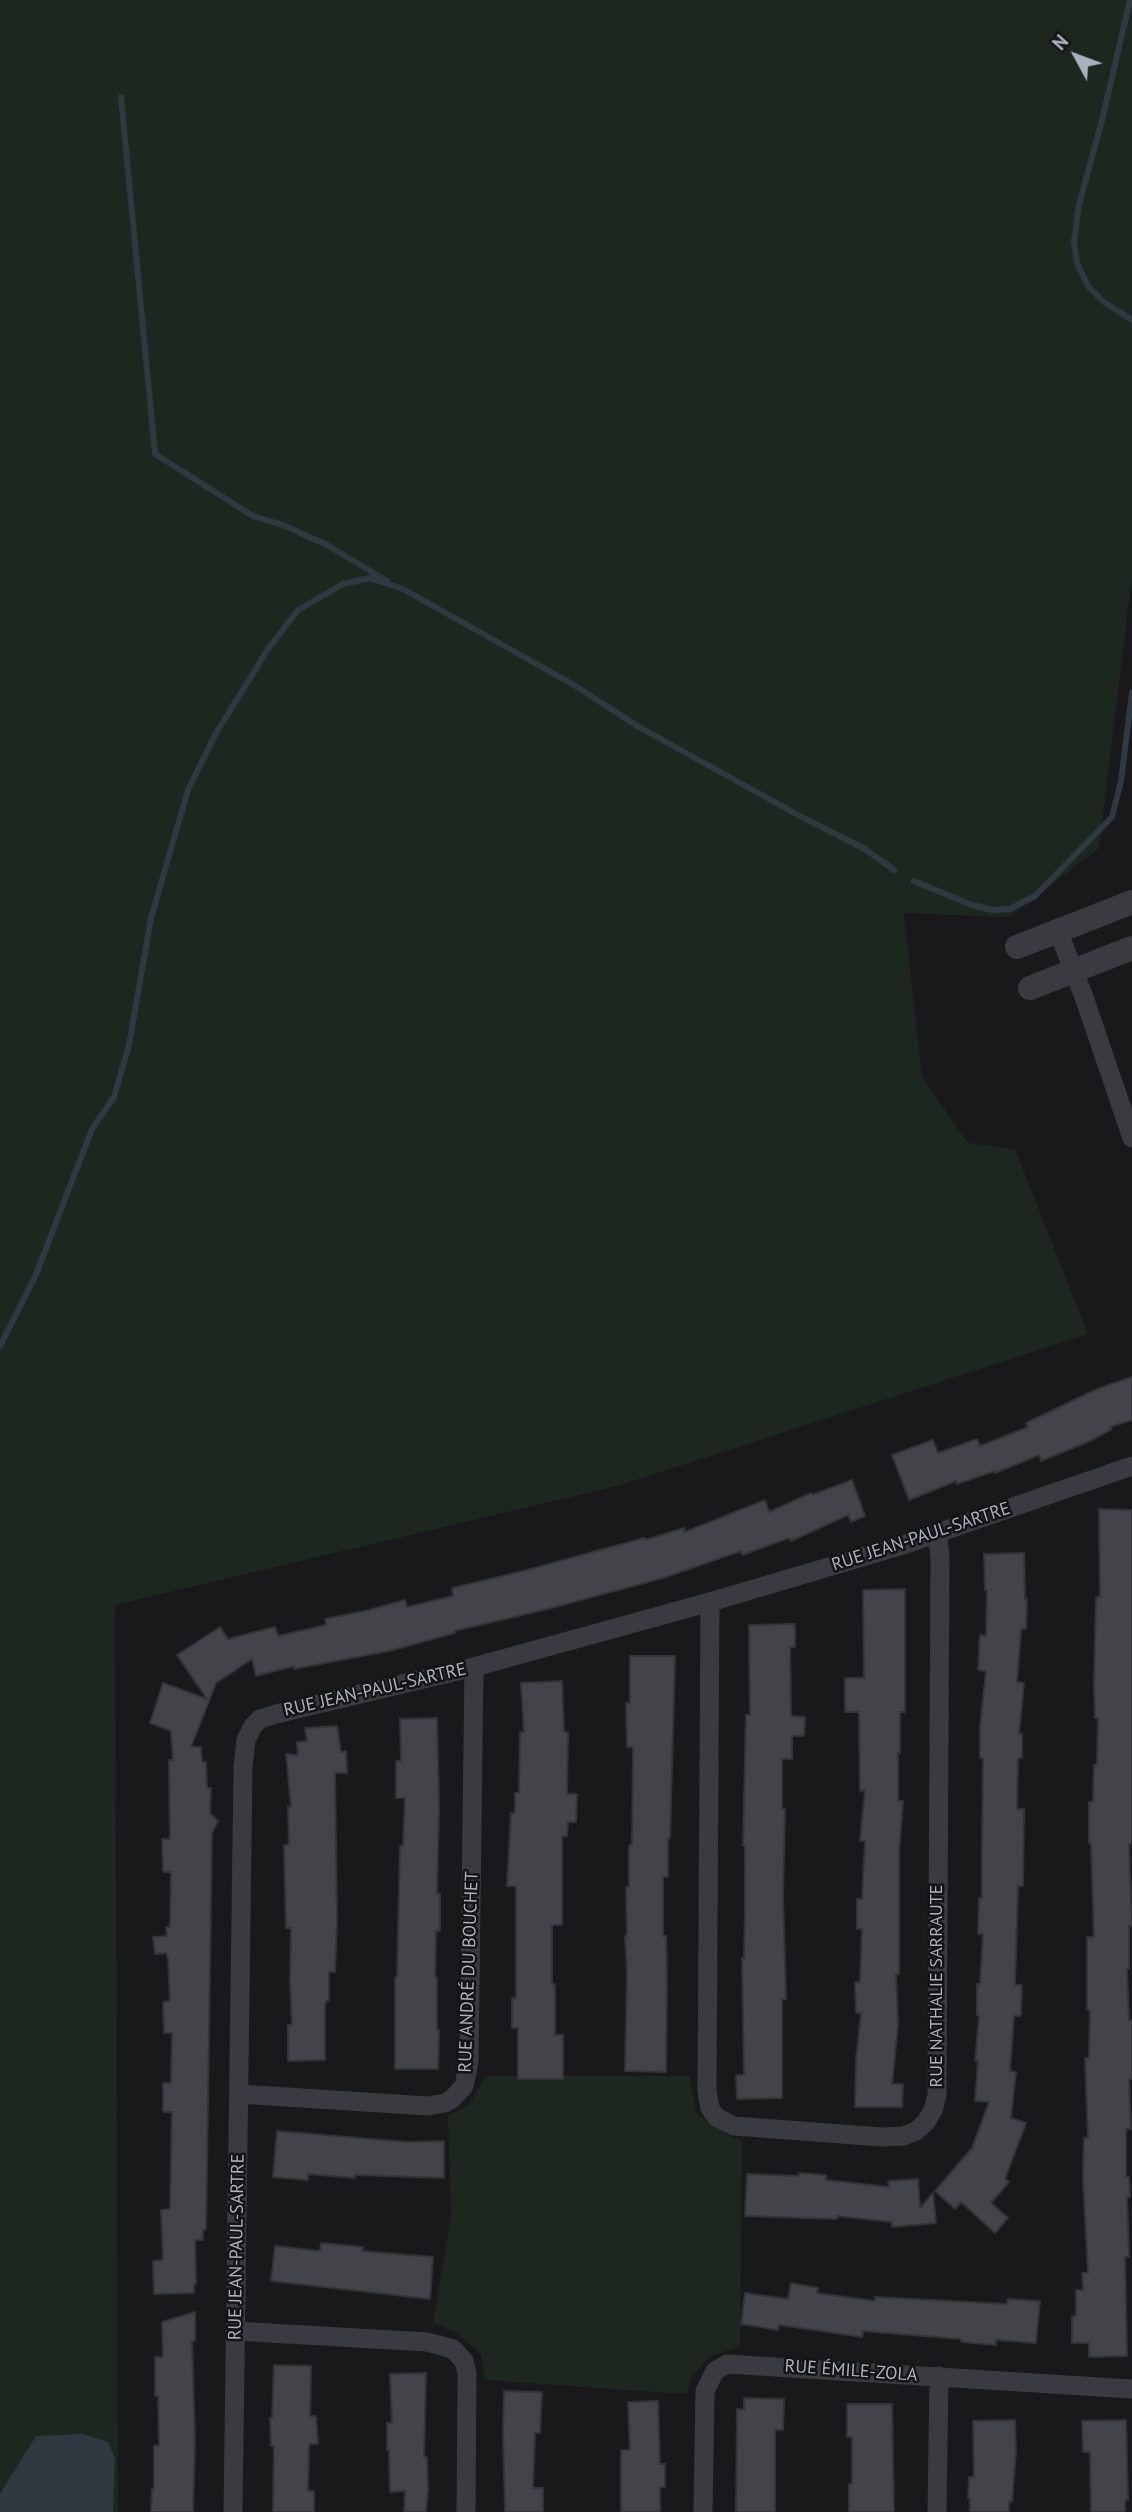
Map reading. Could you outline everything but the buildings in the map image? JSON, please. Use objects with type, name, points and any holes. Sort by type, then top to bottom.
[{"type":"street","points":[[1017,947],[1132,902]]},
{"type":"street","points":[[1058,931],[1132,1138]]},
{"type":"street","points":[[1030,988],[1132,948]]},
{"type":"street","name":"RUE JEAN-PAUL-SARTRE","points":[[233,2512],[243,1767],[244,1749],[250,1732],[260,1719],[474,1667],[710,1602],[937,1533],[1132,1466]]},
{"type":"street","name":"RUE NATHALIE SARRAUTE","points":[[710,1602],[707,2091],[710,2108],[716,2117],[734,2126],[882,2137],[904,2136],[916,2131],[926,2122],[937,2095],[940,1570],[937,1533]]},
{"type":"street","name":"RUE ANDRÉ DU BOUCHET","points":[[240,2094],[428,2106],[445,2104],[464,2086],[468,2062],[474,1667]]},
{"type":"street","points":[[235,2331],[427,2342],[453,2349],[464,2361],[467,2374],[467,2512]]},
{"type":"street","name":"RUE ÉMILE-ZOLA","points":[[703,2512],[705,2391],[708,2381],[719,2368],[738,2364],[1132,2389]]},
{"type":"street","points":[[937,2512],[939,2376]]},
{"type":"shaded area","points":[[0,0],[1132,0],[1132,576],[1099,848],[1009,917],[904,913],[922,1077],[968,1143],[1015,1149],[1088,1334],[617,1486],[115,1605],[118,2512],[113,2512],[115,2458],[107,2442],[9,2482],[0,2494]]},
{"type":"shaded area","points":[[485,2076],[690,2076],[696,2113],[730,2136],[742,2140],[740,2347],[710,2356],[692,2376],[686,2394],[485,2380],[481,2354],[457,2333],[433,2323],[451,2216],[448,2116],[469,2105]]},
{"type":"shaded area","points":[[83,2434],[108,2442],[115,2458],[113,2512],[0,2512],[0,2494],[36,2436]]},
{"type":"waterway","points":[[1130,0],[1079,205],[1074,242],[1077,263],[1088,286],[1104,302],[1132,320]]},
{"type":"waterway","points":[[121,97],[155,454],[253,516],[283,525],[327,545],[387,581]]},
{"type":"waterway","points":[[0,1346],[35,1277],[92,1129],[114,1097],[129,1045],[151,918],[188,790],[215,735],[268,649],[298,610],[343,584],[370,578],[403,589],[574,685],[639,727],[865,849],[894,870]]},
{"type":"waterway","points":[[914,881],[972,905],[992,910],[1010,909],[1035,896],[1112,817],[1121,781],[1132,692]]}]
